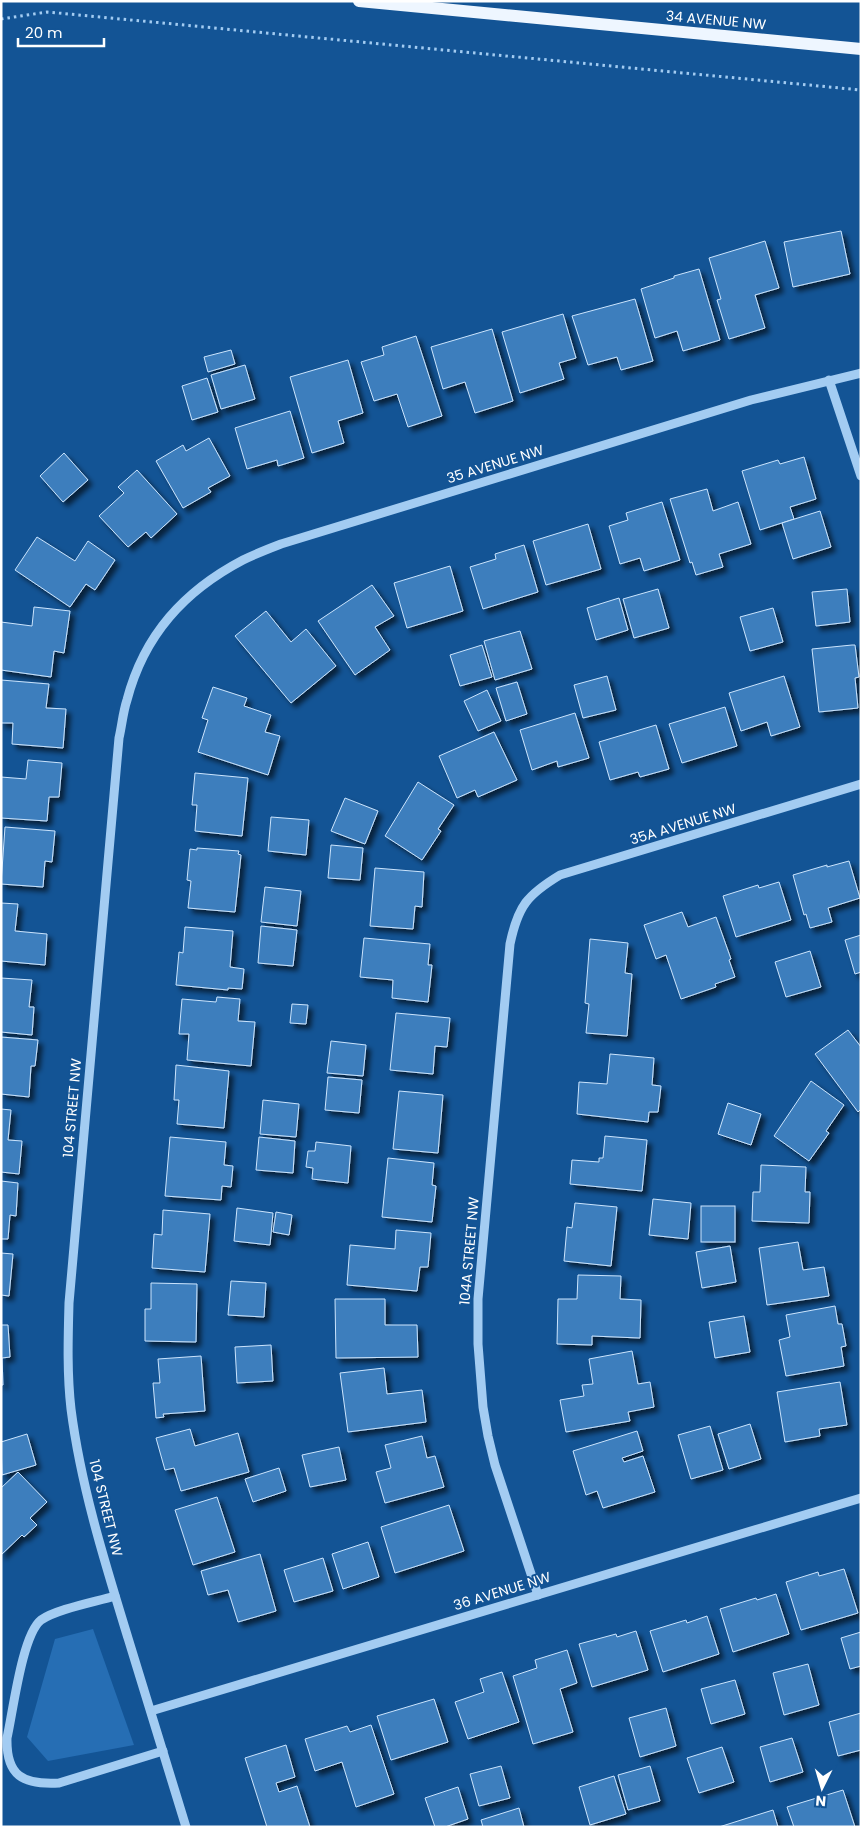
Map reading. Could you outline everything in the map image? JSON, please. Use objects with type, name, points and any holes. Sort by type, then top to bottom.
[{"type":"main road","name":"34 AVENUE NW","points":[[359,1],[861,49]]},
{"type":"street","name":"35 AVENUE NW","points":[[160,626],[186,599],[212,578],[244,560],[281,544],[751,400],[861,373]]},
{"type":"street","points":[[829,380],[861,476]]},
{"type":"street","name":"104 STREET NW","points":[[160,626],[138,667],[127,700],[120,738],[68,1303],[69,1376],[71,1409],[80,1467],[115,1596],[186,1827]]},
{"type":"street","name":"35A AVENUE NW","points":[[522,905],[542,886],[560,875],[861,784]]},
{"type":"street","name":"104A STREET NW","points":[[522,905],[514,925],[510,944],[478,1299],[478,1344],[483,1407],[488,1436],[495,1465],[538,1595]]},
{"type":"street","name":"36 AVENUE NW","points":[[150,1711],[861,1498]]},
{"type":"street","points":[[115,1596],[50,1615],[40,1621],[32,1630],[26,1644],[7,1738],[7,1753],[12,1767],[22,1778],[42,1784],[59,1782],[162,1751]]},
{"type":"path","points":[[1,19],[47,12],[861,90]]},
{"type":"shaded area","points":[[93,1629],[134,1745],[48,1761],[27,1737],[55,1639]]},
{"type":"building","points":[[841,231],[850,274],[793,287],[784,242]]},
{"type":"building","points":[[765,241],[779,288],[755,295],[765,328],[729,339],[717,300],[721,299],[709,258]]},
{"type":"building","points":[[699,269],[720,340],[683,351],[677,331],[655,338],[641,289],[674,278],[674,276]]},
{"type":"building","points":[[635,299],[653,361],[621,370],[617,357],[588,365],[572,316]]},
{"type":"building","points":[[563,314],[576,358],[559,363],[564,379],[520,393],[502,332]]},
{"type":"building","points":[[492,329],[513,401],[475,413],[465,382],[443,389],[431,347]]},
{"type":"building","points":[[416,336],[442,416],[408,427],[397,394],[374,401],[361,362],[384,355],[382,347]]},
{"type":"building","points":[[231,350],[235,364],[208,372],[204,357]]},
{"type":"building","points":[[348,360],[363,413],[338,421],[344,443],[312,453],[290,377]]},
{"type":"building","points":[[245,365],[255,399],[221,409],[211,375]]},
{"type":"building","points":[[207,378],[218,412],[192,420],[182,386]]},
{"type":"building","points":[[290,411],[304,458],[278,466],[277,460],[247,469],[235,428]]},
{"type":"building","points":[[209,438],[230,476],[208,488],[211,492],[183,508],[156,461],[183,445],[186,451]]},
{"type":"building","points":[[64,453],[88,480],[63,502],[40,476]]},
{"type":"building","points":[[804,457],[816,499],[790,507],[794,519],[760,530],[742,471],[778,460],[780,464]]},
{"type":"building","points":[[137,470],[177,514],[151,538],[146,532],[128,547],[99,516],[124,493],[118,487]]},
{"type":"building","points":[[707,489],[713,511],[738,502],[751,544],[719,554],[723,567],[696,575],[692,562],[690,563],[670,499]]},
{"type":"building","points":[[662,502],[680,560],[644,571],[640,558],[620,564],[609,526],[628,520],[626,513]]},
{"type":"building","points":[[820,511],[831,547],[793,559],[782,523]]},
{"type":"building","points":[[588,524],[601,569],[546,585],[533,541]]},
{"type":"building","points":[[37,537],[75,561],[88,541],[115,560],[95,590],[86,584],[70,607],[15,570]]},
{"type":"building","points":[[524,545],[538,592],[483,609],[470,567],[496,559],[495,554]]},
{"type":"building","points":[[450,566],[463,611],[407,628],[394,583]]},
{"type":"building","points":[[372,585],[394,616],[375,627],[390,650],[355,675],[318,621]]},
{"type":"building","points":[[658,589],[669,628],[634,638],[623,599]]},
{"type":"building","points":[[847,589],[850,622],[816,626],[812,592]]},
{"type":"building","points":[[619,598],[628,630],[596,640],[587,608]]},
{"type":"building","points":[[34,607],[70,611],[64,653],[54,651],[51,677],[1,670],[1,622],[32,626]]},
{"type":"building","points":[[773,608],[783,642],[750,651],[740,617]]},
{"type":"building","points":[[266,611],[291,642],[306,629],[336,666],[291,703],[235,636]]},
{"type":"building","points":[[520,631],[532,669],[495,680],[484,641]]},
{"type":"building","points":[[482,645],[492,677],[460,686],[450,655]]},
{"type":"building","points":[[855,645],[859,677],[855,678],[858,708],[819,712],[812,649]]},
{"type":"building","points":[[607,676],[616,710],[583,718],[574,685]]},
{"type":"building","points":[[784,676],[800,727],[771,736],[767,722],[741,731],[729,693]]},
{"type":"building","points":[[1,680],[49,684],[46,708],[66,709],[63,748],[12,744],[13,723],[1,723]]},
{"type":"building","points":[[517,682],[527,714],[506,721],[496,688]]},
{"type":"building","points":[[213,687],[247,698],[244,706],[271,715],[265,732],[280,736],[268,775],[198,752],[208,720],[202,718]]},
{"type":"building","points":[[487,690],[501,721],[478,731],[464,701]]},
{"type":"building","points":[[725,707],[737,746],[682,763],[669,724]]},
{"type":"building","points":[[575,713],[589,758],[558,767],[557,761],[532,770],[520,730]]},
{"type":"building","points":[[656,725],[669,769],[640,777],[638,772],[610,780],[599,742]]},
{"type":"building","points":[[494,732],[517,780],[478,797],[475,790],[457,798],[439,756]]},
{"type":"building","points":[[28,760],[62,763],[59,797],[49,797],[47,821],[1,818],[1,777],[26,779]]},
{"type":"building","points":[[195,773],[248,778],[242,836],[195,831],[197,805],[192,805]]},
{"type":"building","points":[[418,782],[454,805],[438,829],[441,831],[422,860],[385,836]]},
{"type":"building","points":[[345,798],[378,811],[365,844],[331,831]]},
{"type":"building","points":[[271,817],[309,820],[306,855],[268,851]]},
{"type":"building","points":[[5,827],[55,831],[52,862],[45,861],[43,887],[1,884]]},
{"type":"building","points":[[331,845],[363,848],[360,880],[328,878]]},
{"type":"building","points":[[197,848],[239,851],[238,854],[241,855],[235,912],[188,908],[191,881],[187,880],[190,849],[197,850]]},
{"type":"building","points":[[849,861],[860,898],[828,908],[832,922],[810,928],[806,914],[804,915],[793,875]]},
{"type":"building","points":[[375,868],[424,872],[422,907],[415,906],[413,929],[370,926]]},
{"type":"building","points":[[779,882],[791,920],[736,937],[723,896],[758,885],[759,888]]},
{"type":"building","points":[[265,887],[301,891],[297,926],[261,922]]},
{"type":"building","points":[[1,903],[18,904],[15,931],[47,934],[45,965],[1,961]]},
{"type":"building","points":[[682,912],[688,927],[716,917],[731,959],[729,960],[735,977],[715,984],[716,987],[681,999],[666,955],[656,959],[644,925]]},
{"type":"building","points":[[261,926],[297,930],[293,966],[258,963]]},
{"type":"building","points":[[185,927],[233,931],[230,967],[244,969],[242,989],[228,988],[228,990],[176,985],[179,952],[183,953]]},
{"type":"building","points":[[861,935],[861,972],[855,974],[845,940]]},
{"type":"building","points":[[364,938],[430,944],[428,965],[432,965],[428,1002],[392,998],[393,980],[360,977]]},
{"type":"building","points":[[590,939],[628,943],[625,973],[632,974],[627,1036],[586,1033],[589,1004],[585,1003]]},
{"type":"building","points":[[810,951],[821,987],[786,997],[775,962]]},
{"type":"building","points":[[1,978],[32,980],[29,1007],[34,1007],[32,1035],[1,1032]]},
{"type":"building","points":[[217,997],[240,999],[238,1021],[255,1022],[251,1066],[187,1060],[189,1034],[179,1034],[182,999],[216,1002]]},
{"type":"building","points":[[292,1004],[308,1005],[306,1024],[290,1023]]},
{"type":"building","points":[[396,1013],[450,1018],[447,1047],[435,1046],[433,1074],[390,1070]]},
{"type":"building","points":[[848,1030],[861,1047],[861,1109],[858,1112],[815,1054]]},
{"type":"building","points":[[1,1037],[38,1040],[35,1066],[31,1066],[29,1097],[1,1094]]},
{"type":"building","points":[[331,1041],[366,1045],[363,1076],[327,1073]]},
{"type":"building","points":[[610,1054],[654,1058],[652,1085],[661,1086],[658,1112],[649,1112],[648,1122],[577,1114],[579,1082],[607,1084]]},
{"type":"building","points":[[176,1065],[229,1071],[224,1128],[177,1124],[179,1100],[174,1100]]},
{"type":"building","points":[[328,1077],[362,1080],[359,1113],[325,1110]]},
{"type":"building","points":[[811,1081],[844,1105],[826,1131],[829,1133],[809,1161],[774,1136]]},
{"type":"building","points":[[399,1091],[443,1095],[438,1153],[393,1149]]},
{"type":"building","points":[[263,1100],[299,1104],[296,1137],[260,1134]]},
{"type":"building","points":[[728,1103],[761,1114],[751,1145],[718,1134]]},
{"type":"building","points":[[1,1109],[11,1110],[8,1140],[22,1141],[19,1174],[1,1172]]},
{"type":"building","points":[[605,1136],[647,1140],[642,1191],[570,1184],[572,1160],[599,1162],[599,1158],[603,1158]]},
{"type":"building","points":[[170,1137],[226,1142],[224,1165],[233,1166],[231,1187],[222,1186],[221,1200],[165,1196]]},
{"type":"building","points":[[259,1137],[295,1141],[293,1173],[256,1170]]},
{"type":"building","points":[[316,1142],[351,1146],[348,1183],[312,1179],[313,1168],[306,1167],[308,1151],[315,1151]]},
{"type":"building","points":[[388,1158],[434,1163],[432,1185],[436,1186],[432,1222],[382,1217]]},
{"type":"building","points":[[761,1165],[806,1167],[805,1192],[810,1192],[809,1223],[752,1221],[753,1192],[760,1192]]},
{"type":"building","points":[[1,1181],[18,1183],[16,1216],[10,1215],[8,1239],[1,1239]]},
{"type":"building","points":[[653,1199],[691,1203],[688,1239],[649,1235]]},
{"type":"building","points":[[575,1203],[617,1207],[611,1266],[564,1261],[567,1227],[572,1228]]},
{"type":"building","points":[[701,1206],[735,1206],[735,1242],[701,1242]]},
{"type":"building","points":[[237,1208],[273,1213],[270,1245],[234,1241]]},
{"type":"building","points":[[163,1210],[210,1214],[205,1272],[152,1268],[154,1234],[162,1235]]},
{"type":"building","points":[[276,1212],[292,1215],[289,1235],[273,1232]]},
{"type":"building","points":[[396,1230],[431,1233],[428,1267],[420,1267],[417,1291],[347,1285],[350,1245],[395,1249]]},
{"type":"building","points":[[798,1242],[803,1270],[824,1267],[829,1296],[767,1305],[759,1248]]},
{"type":"building","points":[[730,1246],[736,1282],[702,1288],[696,1252]]},
{"type":"building","points":[[1,1253],[13,1254],[9,1296],[1,1295]]},
{"type":"building","points":[[578,1275],[621,1276],[620,1299],[641,1300],[640,1338],[592,1336],[592,1345],[557,1344],[558,1299],[577,1299]]},
{"type":"building","points":[[231,1281],[266,1283],[264,1317],[228,1315]]},
{"type":"building","points":[[151,1283],[197,1284],[196,1342],[145,1341],[145,1309],[151,1309]]},
{"type":"building","points":[[335,1299],[385,1299],[385,1325],[417,1325],[418,1357],[336,1358]]},
{"type":"building","points":[[835,1306],[838,1324],[842,1324],[846,1346],[841,1347],[844,1366],[786,1376],[779,1340],[790,1337],[786,1315]]},
{"type":"building","points":[[744,1316],[750,1352],[715,1358],[709,1322]]},
{"type":"building","points":[[1,1325],[8,1325],[10,1357],[2,1358],[3,1385],[1,1385]]},
{"type":"building","points":[[271,1345],[273,1381],[237,1383],[235,1347]]},
{"type":"building","points":[[632,1351],[638,1384],[650,1382],[654,1407],[628,1412],[630,1421],[566,1432],[560,1400],[584,1396],[582,1385],[593,1384],[589,1359]]},
{"type":"building","points":[[201,1356],[205,1411],[163,1414],[164,1417],[156,1418],[153,1383],[160,1383],[158,1359]]},
{"type":"building","points":[[384,1368],[387,1394],[422,1390],[426,1422],[348,1432],[340,1373]]},
{"type":"building","points":[[840,1382],[847,1425],[819,1429],[820,1436],[785,1442],[777,1392]]},
{"type":"building","points":[[750,1424],[761,1459],[729,1469],[718,1434]]},
{"type":"building","points":[[710,1426],[723,1470],[691,1479],[678,1435]]},
{"type":"building","points":[[190,1429],[195,1446],[238,1433],[249,1472],[181,1491],[174,1468],[165,1470],[156,1438]]},
{"type":"building","points":[[637,1431],[643,1451],[622,1458],[624,1462],[643,1456],[655,1492],[603,1508],[597,1491],[586,1495],[573,1451]]},
{"type":"building","points":[[27,1434],[36,1465],[2,1475],[1,1442]]},
{"type":"building","points":[[422,1436],[427,1458],[435,1456],[444,1487],[385,1503],[376,1472],[391,1468],[385,1445]]},
{"type":"building","points":[[339,1447],[346,1480],[310,1487],[302,1455]]},
{"type":"building","points":[[279,1468],[286,1491],[253,1502],[245,1479]]},
{"type":"building","points":[[18,1472],[47,1502],[30,1518],[37,1525],[24,1537],[22,1535],[1,1555],[1,1488]]},
{"type":"building","points":[[217,1497],[235,1552],[193,1565],[175,1510]]},
{"type":"building","points":[[449,1505],[464,1551],[395,1573],[381,1527]]},
{"type":"building","points":[[368,1542],[379,1577],[343,1589],[332,1554]]},
{"type":"building","points":[[260,1554],[276,1611],[238,1622],[228,1590],[208,1595],[201,1571]]},
{"type":"building","points":[[323,1558],[333,1591],[294,1602],[284,1570]]},
{"type":"building","points":[[844,1569],[858,1613],[801,1630],[786,1582],[818,1572],[819,1576]]},
{"type":"building","points":[[776,1594],[789,1634],[733,1652],[720,1609]]},
{"type":"building","points":[[707,1616],[719,1654],[663,1672],[650,1631],[686,1620],[687,1623]]},
{"type":"building","points":[[636,1631],[648,1670],[592,1687],[579,1644],[616,1634],[617,1637]]},
{"type":"building","points":[[861,1632],[861,1666],[850,1669],[841,1638]]},
{"type":"building","points":[[567,1650],[577,1683],[560,1689],[573,1732],[533,1744],[513,1676],[537,1668],[535,1660]]},
{"type":"building","points":[[808,1664],[819,1705],[784,1715],[773,1673]]},
{"type":"building","points":[[502,1672],[519,1722],[468,1739],[455,1702],[484,1692],[480,1679]]},
{"type":"building","points":[[735,1680],[745,1714],[711,1724],[701,1689]]},
{"type":"building","points":[[434,1699],[448,1742],[391,1760],[377,1716]]},
{"type":"building","points":[[666,1708],[676,1746],[640,1757],[629,1718]]},
{"type":"building","points":[[861,1713],[861,1750],[838,1756],[829,1722]]},
{"type":"building","points":[[371,1725],[394,1794],[356,1807],[342,1762],[315,1771],[305,1739],[347,1726],[350,1732]]},
{"type":"building","points":[[792,1738],[803,1772],[770,1782],[760,1747]]},
{"type":"building","points":[[286,1745],[295,1777],[276,1783],[279,1792],[297,1786],[310,1827],[267,1827],[245,1758]]},
{"type":"building","points":[[722,1747],[734,1782],[699,1793],[687,1758]]},
{"type":"building","points":[[501,1766],[510,1798],[479,1806],[470,1774]]},
{"type":"building","points":[[650,1766],[660,1801],[628,1810],[618,1775]]},
{"type":"building","points":[[614,1776],[626,1814],[590,1825],[579,1787]]},
{"type":"building","points":[[458,1787],[468,1819],[445,1827],[435,1827],[425,1798]]},
{"type":"building","points":[[843,1790],[855,1827],[794,1827],[787,1807]]},
{"type":"building","points":[[519,1808],[524,1827],[483,1827],[481,1820]]},
{"type":"building","points":[[773,1810],[778,1827],[719,1827]]}]
